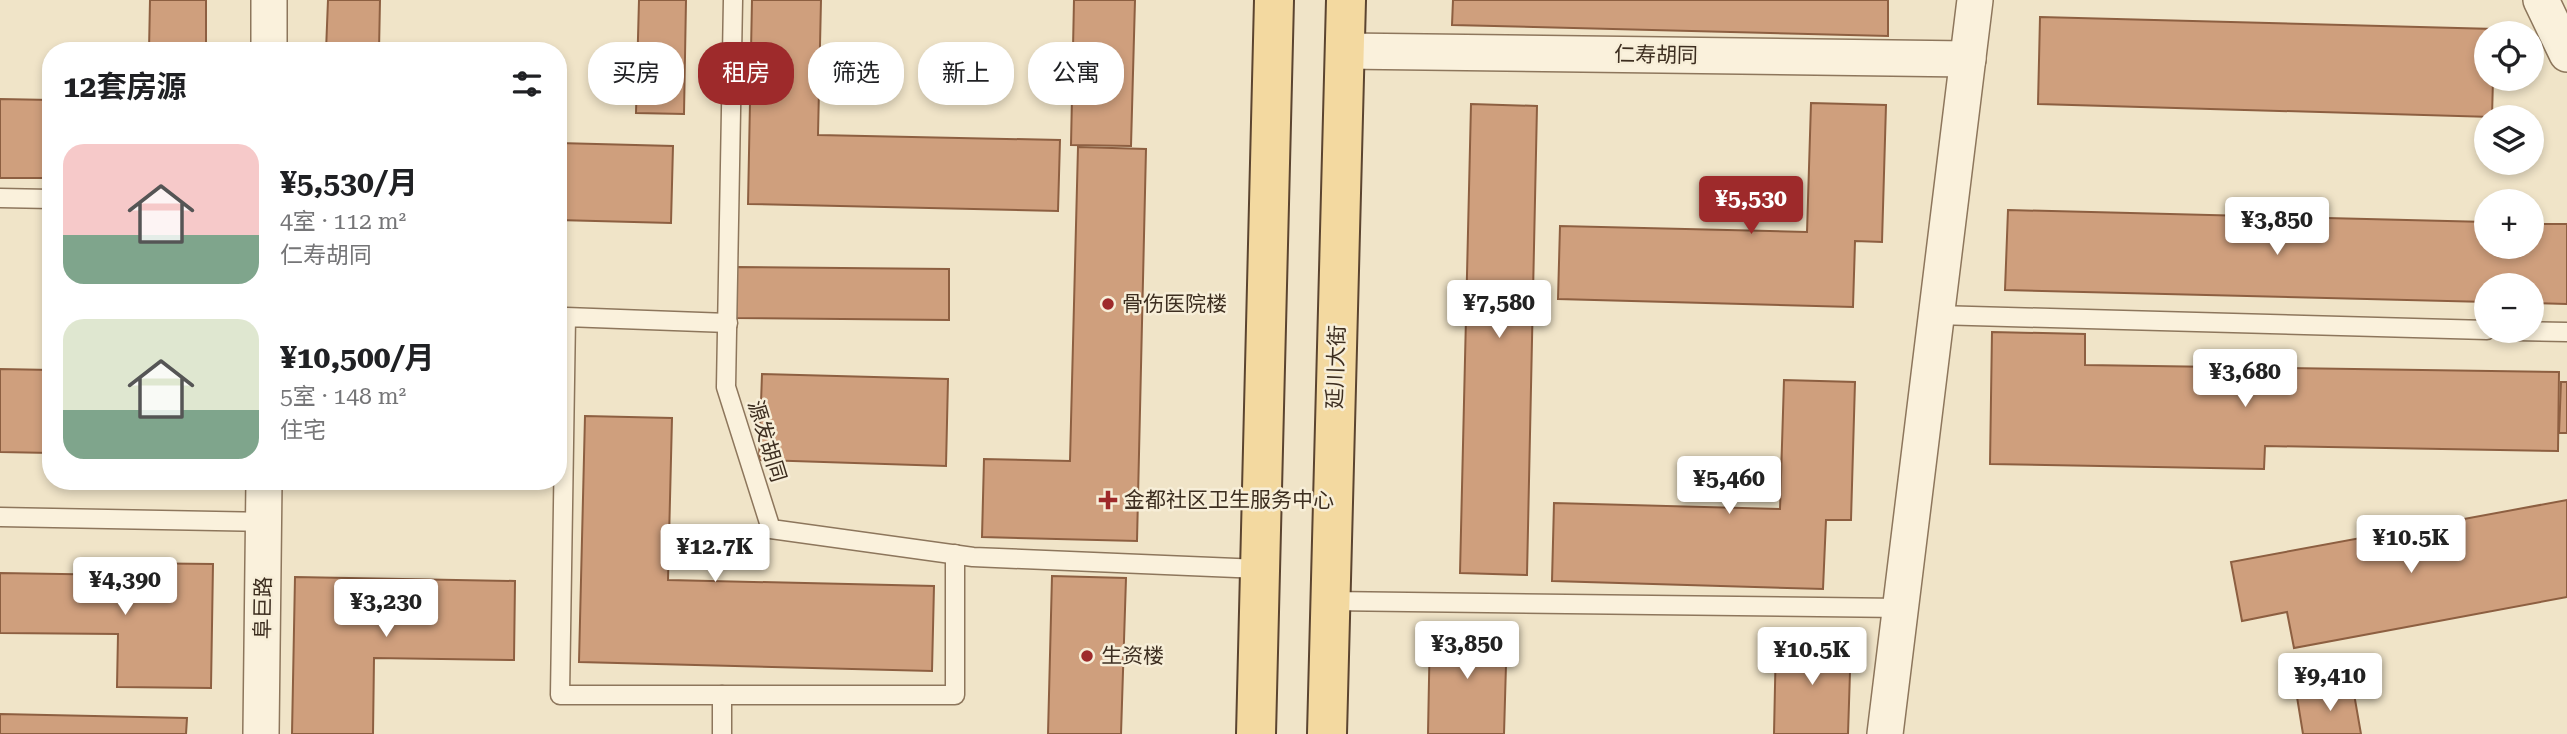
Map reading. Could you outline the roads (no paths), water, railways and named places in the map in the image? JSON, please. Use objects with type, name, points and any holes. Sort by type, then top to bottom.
[{"type":"main road","points":[[1256,734],[1274,0]]},
{"type":"main road","name":"延川大街","points":[[1327,734],[1346,0]]},
{"type":"street","points":[[269,0],[269,42]]},
{"type":"street","points":[[1885,734],[1975,0]]},
{"type":"street","points":[[2541,0],[2567,54]]},
{"type":"street","name":"仁寿胡同","points":[[1345,51],[1968,59]]},
{"type":"street","name":"阜巨路","points":[[261,734],[264,490]]},
{"type":"lane","name":"源发胡同","points":[[733,0],[726,387],[771,529],[955,554],[1260,569]]},
{"type":"lane","points":[[0,198],[42,199]]},
{"type":"lane","points":[[1937,315],[2474,330]]},
{"type":"lane","points":[[567,317],[727,323]]},
{"type":"lane","points":[[2544,332],[2567,332]]},
{"type":"lane","points":[[563,490],[560,695],[955,695],[955,554]]},
{"type":"lane","points":[[0,517],[264,522]]},
{"type":"lane","points":[[1330,601],[1901,608]]},
{"type":"lane","points":[[722,695],[722,734]]},
{"type":"place","name":"骨伤医院楼","points":[[1108,304]]},
{"type":"place","name":"金都社区卫生服务中心","points":[[1108,500]]},
{"type":"place","name":"生资楼","points":[[1087,656]]}]
